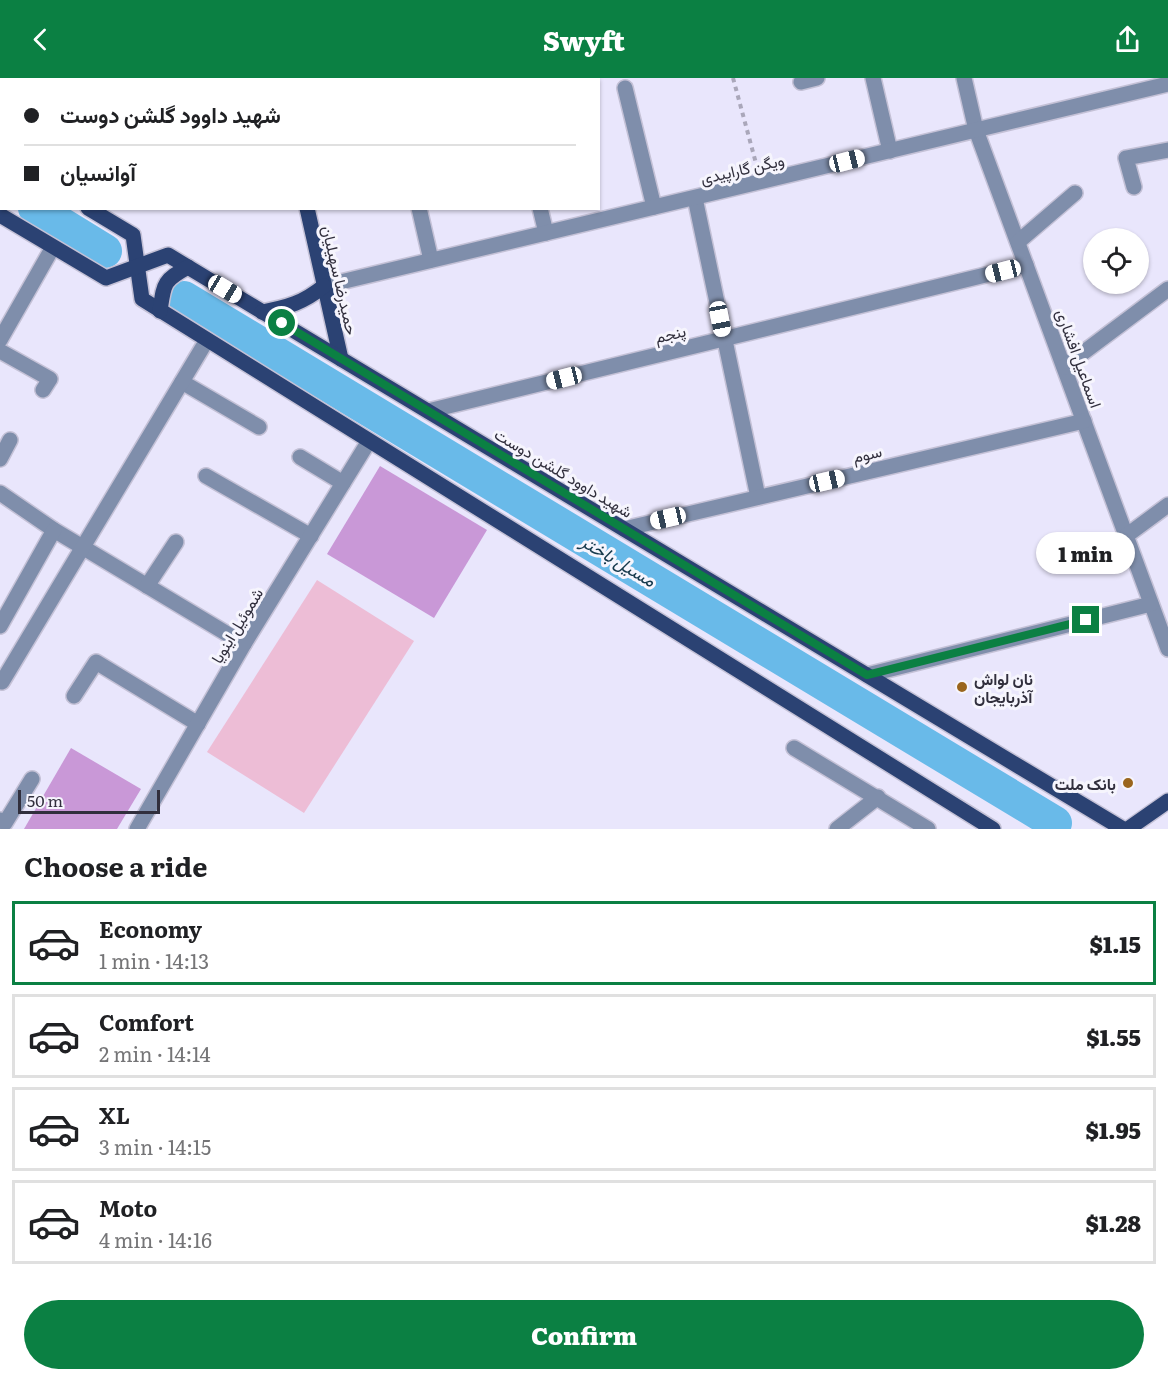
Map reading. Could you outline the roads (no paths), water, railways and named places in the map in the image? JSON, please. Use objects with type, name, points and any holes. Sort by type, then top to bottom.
[{"type":"main road","points":[[91,210],[133,235],[142,299],[993,829]]},
{"type":"main road","name":"حمیدرضا سهیلیان","points":[[307,210],[341,359]]},
{"type":"main road","name":"شهید داوود گلشن دوست","points":[[0,215],[106,278],[168,255],[1123,829]]},
{"type":"main road","points":[[160,311],[163,289],[169,278],[188,267]]},
{"type":"main road","points":[[262,312],[297,304],[324,286]]},
{"type":"main road","points":[[1128,829],[1168,801]]},
{"type":"street","points":[[801,82],[817,78]]},
{"type":"street","points":[[873,78],[890,151]]},
{"type":"street","name":"اسماعیل افشاری","points":[[964,78],[976,130],[1168,646]]},
{"type":"street","name":"ویگن گاراپیدی","points":[[324,286],[1168,84]]},
{"type":"street","points":[[625,88],[654,207]]},
{"type":"street","points":[[1134,187],[1126,158],[1168,150]]},
{"type":"street","points":[[1018,242],[1075,193]]},
{"type":"street","points":[[695,198],[758,497]]},
{"type":"street","points":[[419,210],[431,260]]},
{"type":"street","points":[[540,210],[546,233]]},
{"type":"street","points":[[0,339],[53,247]]},
{"type":"street","name":"پنجم","points":[[428,411],[1026,265]]},
{"type":"street","points":[[1064,367],[1168,290]]},
{"type":"street","points":[[2,682],[207,340]]},
{"type":"street","points":[[0,351],[50,379],[43,390]]},
{"type":"street","points":[[182,382],[259,427]]},
{"type":"street","name":"سوم","points":[[624,529],[1084,420]]},
{"type":"street","points":[[0,459],[10,440]]},
{"type":"street","name":"شموئیل اینویا","points":[[137,829],[244,644],[369,441]]},
{"type":"street","points":[[300,457],[343,483]]},
{"type":"street","points":[[206,476],[311,536]]},
{"type":"street","points":[[0,493],[54,530],[244,644]]},
{"type":"street","points":[[1126,536],[1168,505]]},
{"type":"street","points":[[0,626],[54,530]]},
{"type":"street","points":[[147,586],[176,542]]},
{"type":"street","points":[[867,675],[1151,604]]},
{"type":"street","points":[[74,696],[96,662],[198,724]]},
{"type":"street","points":[[794,748],[928,829]]},
{"type":"street","points":[[0,820],[5,823],[32,778]]},
{"type":"street","points":[[837,829],[878,797]]},
{"type":"waterway","name":"مسیل باختر","points":[[38,210],[105,251]]},
{"type":"waterway","name":"مسیل باختر","points":[[184,298],[1055,823]]},
{"type":"place","name":"نان لواش آذربایجان","points":[[962,687]]},
{"type":"place","name":"بانک ملت","points":[[1128,783]]}]
